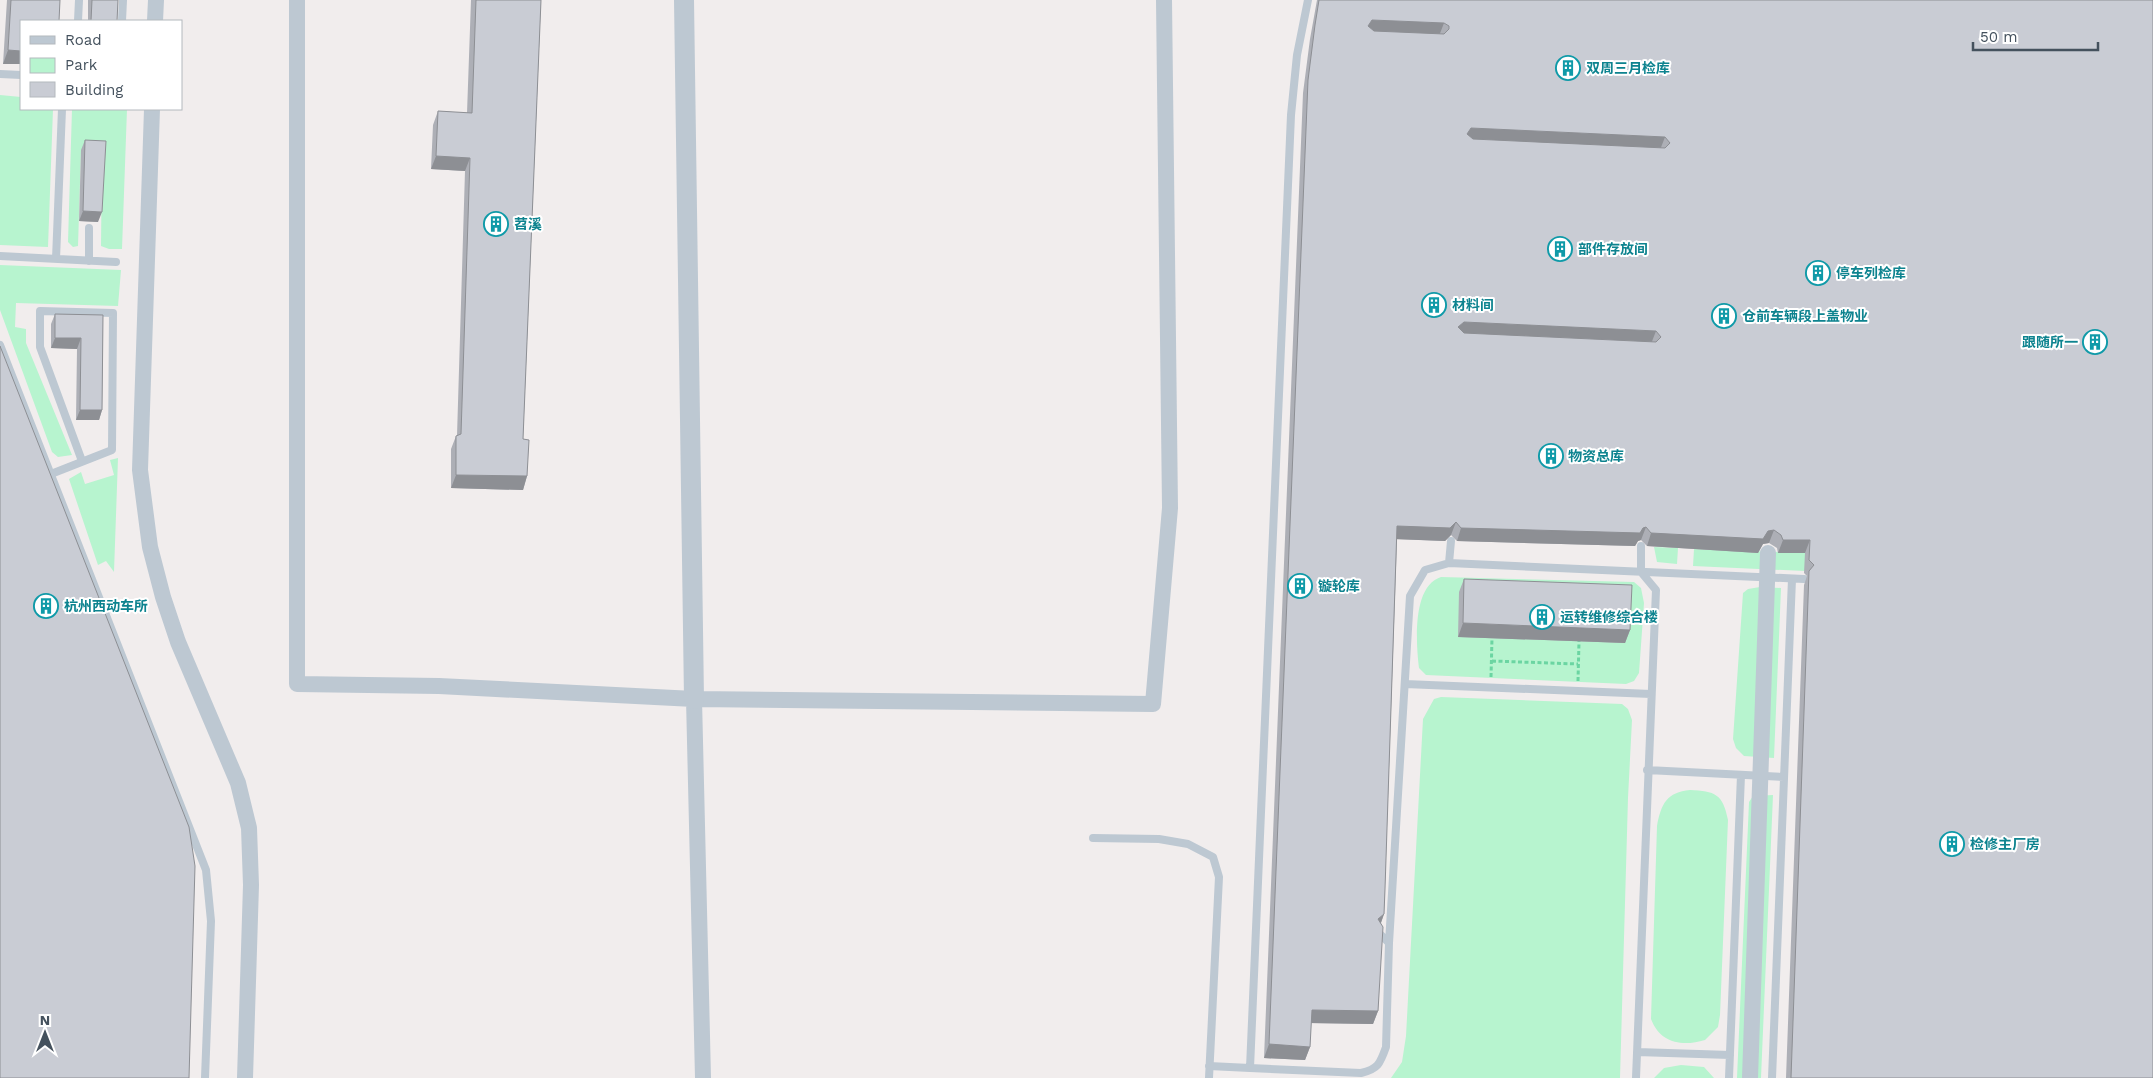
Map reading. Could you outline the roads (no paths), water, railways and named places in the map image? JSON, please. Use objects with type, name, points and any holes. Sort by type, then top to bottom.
[{"type":"street","points":[[155,20],[156,0]]},
{"type":"street","points":[[297,0],[297,684],[439,686],[694,699],[1153,704],[1170,508],[1164,0]]},
{"type":"street","points":[[684,0],[694,699],[703,1078]]},
{"type":"street","points":[[152,110],[140,470],[150,547],[163,597],[178,642],[238,783],[249,828],[251,885],[245,1078]]},
{"type":"street","points":[[1750,1078],[1768,553]]},
{"type":"lane","points":[[78,20],[79,0]]},
{"type":"lane","points":[[122,20],[123,0]]},
{"type":"lane","points":[[1250,1068],[1291,125],[1297,55],[1308,0]]},
{"type":"lane","points":[[0,74],[20,75]]},
{"type":"lane","points":[[56,259],[62,110]]},
{"type":"lane","points":[[89,228],[89,261]]},
{"type":"lane","points":[[0,256],[116,262]]},
{"type":"lane","points":[[51,474],[82,462],[112,450],[113,313],[40,311],[40,347],[82,462]]},
{"type":"lane","points":[[0,345],[206,870],[211,921],[205,1078]]},
{"type":"lane","points":[[1449,564],[1451,541]]},
{"type":"lane","points":[[1636,1078],[1656,590],[1641,572],[1641,546]]},
{"type":"lane","points":[[1209,1066],[1362,1074],[1374,1070],[1382,1060],[1386,1047],[1389,943],[1410,596],[1425,570],[1449,564],[1804,579]]},
{"type":"lane","points":[[1772,1078],[1792,579]]},
{"type":"lane","points":[[1405,684],[1651,694]]},
{"type":"lane","points":[[1648,770],[1784,777]]},
{"type":"lane","points":[[1729,1078],[1741,775]]},
{"type":"lane","points":[[1093,838],[1159,839],[1188,844],[1213,857],[1219,877],[1208,1078]]},
{"type":"lane","points":[[1378,933],[1389,943]]},
{"type":"lane","points":[[1637,1052],[1730,1055]]},
{"type":"place","name":"双周三月检库","points":[[1568,68]]},
{"type":"place","name":"苕溪","points":[[496,224]]},
{"type":"place","name":"部件存放间","points":[[1560,249]]},
{"type":"place","name":"停车列检库","points":[[1818,273]]},
{"type":"place","name":"材料间","points":[[1434,305]]},
{"type":"place","name":"仓前车辆段上盖物业","points":[[1724,316]]},
{"type":"place","name":"跟随所一","points":[[2095,342]]},
{"type":"place","name":"物资总库","points":[[1551,456]]},
{"type":"place","name":"镟轮库","points":[[1300,586]]},
{"type":"place","name":"杭州西动车所","points":[[46,606]]},
{"type":"place","name":"运转维修综合楼","points":[[1542,617]]},
{"type":"place","name":"检修主厂房","points":[[1952,844]]}]
